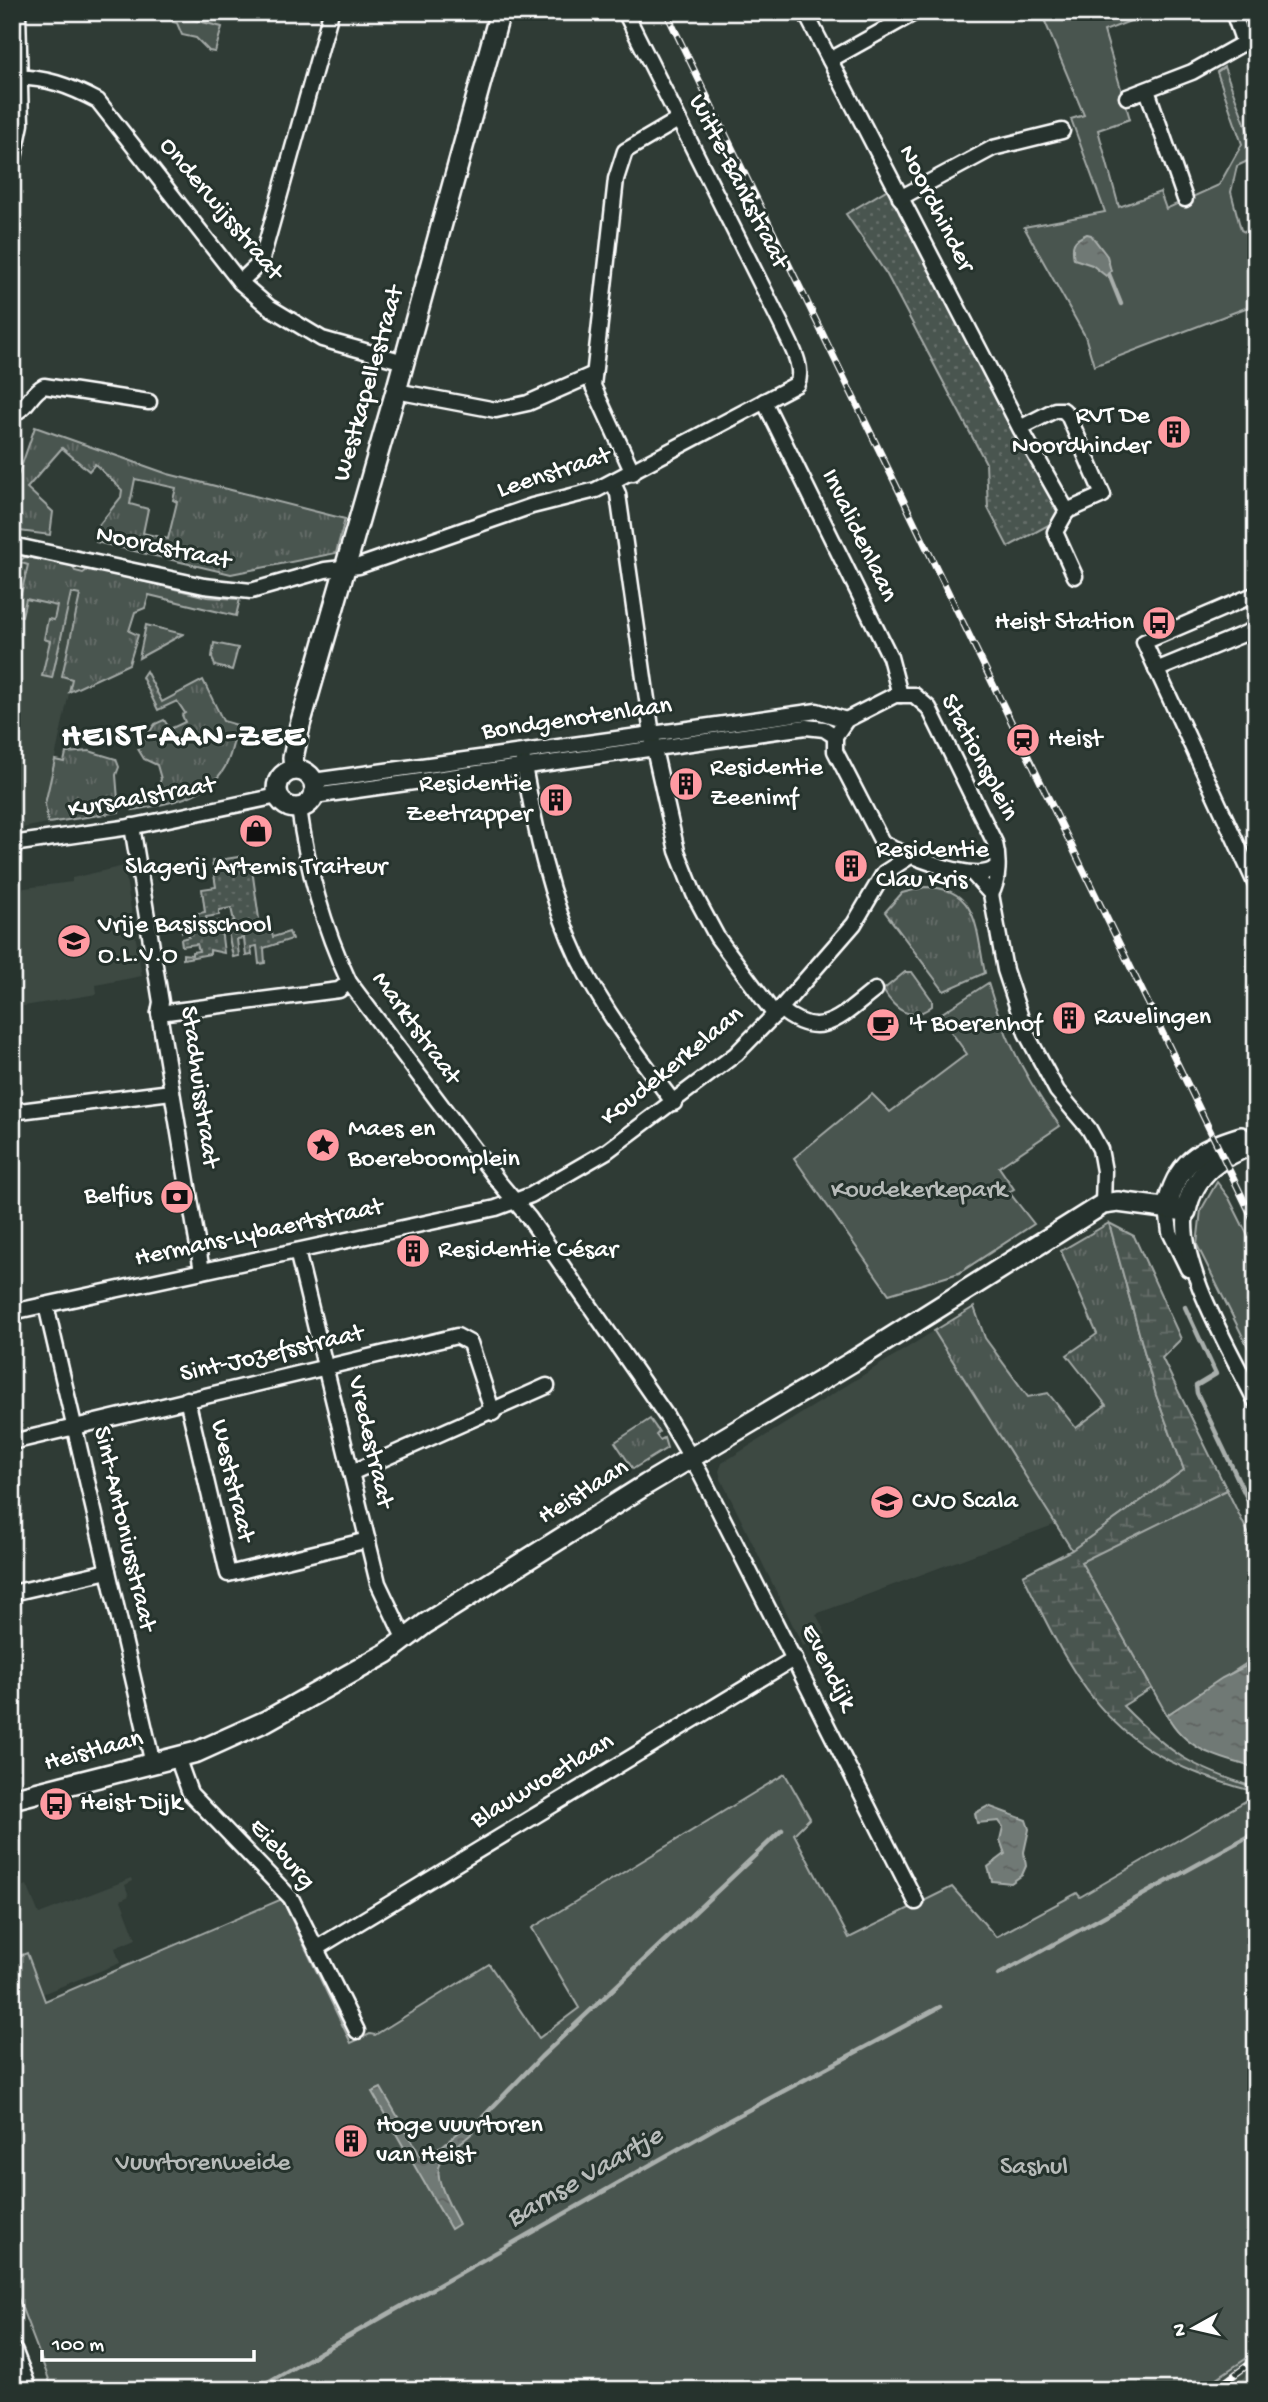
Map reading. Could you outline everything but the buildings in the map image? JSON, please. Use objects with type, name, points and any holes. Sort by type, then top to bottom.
[{"type":"main road","name":"Westkapellestraat","points":[[294,770],[293,758],[300,725],[396,391],[500,12]]},
{"type":"main road","points":[[294,770],[302,771],[309,795],[290,807],[278,796],[280,779],[294,770]]},
{"type":"main road","points":[[1177,1210],[1177,1178],[1191,1159],[1211,1147],[1256,1132]]},
{"type":"main road","points":[[1177,1210],[1210,1166],[1233,1152],[1256,1143]]},
{"type":"main road","points":[[1103,1204],[1118,1202],[1177,1210]]},
{"type":"main road","name":"Heistlaan","points":[[12,1799],[153,1764],[243,1733],[405,1640],[691,1458],[1103,1204]]},
{"type":"main road","points":[[12,2354],[26,2390]]},
{"type":"street","points":[[12,168],[21,124],[16,78],[18,12]]},
{"type":"street","points":[[240,282],[261,261],[331,12]]},
{"type":"street","name":"Witte-Bankstraat","points":[[625,12],[782,326],[801,375]]},
{"type":"street","name":"Noordhinder","points":[[805,12],[1020,428],[1067,511]]},
{"type":"street","points":[[1127,97],[1192,72],[1250,39],[1233,12]]},
{"type":"street","points":[[830,60],[907,14]]},
{"type":"street","name":"Onderwijsstraat","points":[[16,78],[70,86],[98,100],[240,282],[270,307],[323,339],[404,362]]},
{"type":"street","points":[[1147,90],[1185,199]]},
{"type":"street","points":[[633,473],[593,386],[619,164],[625,151],[633,145],[678,120]]},
{"type":"street","points":[[900,198],[993,148],[1062,131]]},
{"type":"street","points":[[396,391],[496,410],[528,403],[594,373]]},
{"type":"street","name":"Leenstraat","points":[[343,570],[532,506],[574,497],[612,484],[797,384],[801,375]]},
{"type":"street","points":[[12,410],[18,411],[28,405],[37,390],[44,386],[149,402]]},
{"type":"street","name":"Invalidenlaan","points":[[765,401],[890,657],[900,695]]},
{"type":"street","points":[[1020,428],[1055,410],[1063,410],[1068,415],[1103,495],[1067,511],[1055,532],[1075,576]]},
{"type":"street","points":[[612,484],[618,494],[663,797],[694,894],[729,957],[778,1012],[804,1026],[817,1026],[838,1018],[875,990]]},
{"type":"street","name":"Noordstraat","points":[[12,545],[83,557],[204,586],[251,590],[325,570],[343,570]]},
{"type":"street","points":[[1256,594],[1144,642],[1256,885]]},
{"type":"street","points":[[1156,670],[1256,629]]},
{"type":"street","name":"Stationsplein","points":[[846,720],[900,695],[920,698],[929,708],[995,842],[997,866]]},
{"type":"street","name":"Bondgenotenlaan","points":[[309,795],[524,768],[817,711],[846,720]]},
{"type":"street","points":[[846,720],[835,736],[838,759],[882,842],[884,873]]},
{"type":"street","name":"Bondgenotenlaan","points":[[309,795],[521,752],[806,727],[824,729],[835,736]]},
{"type":"street","points":[[521,752],[548,879],[575,950],[616,1022],[674,1103]]},
{"type":"street","name":"Marktstraat","points":[[309,795],[310,868],[333,947],[349,982],[516,1201],[667,1417],[691,1458]]},
{"type":"street","name":"Kursaalstraat","points":[[12,844],[132,826],[278,796]]},
{"type":"street","name":"Stadhuisstraat","points":[[132,826],[161,1002],[159,1013],[171,1092],[202,1271]]},
{"type":"street","points":[[882,842],[912,855],[974,875],[989,873],[997,866]]},
{"type":"street","name":"Koudekerkelaan","points":[[516,1201],[607,1151],[736,1054],[778,1012],[854,925],[884,873],[912,855]]},
{"type":"street","points":[[997,866],[990,894],[1005,970],[1026,1033],[1057,1091],[1089,1129],[1100,1149],[1104,1171],[1103,1204]]},
{"type":"street","points":[[974,875],[990,894]]},
{"type":"street","points":[[159,1013],[339,990],[349,982]]},
{"type":"street","points":[[12,1112],[171,1092]]},
{"type":"street","name":"Hermans-Lybaertstraat","points":[[12,1312],[516,1201]]},
{"type":"street","points":[[1177,1210],[1174,1242],[1185,1265],[1196,1278],[1256,1402]]},
{"type":"street","name":"Vredestraat","points":[[298,1251],[382,1594],[405,1640]]},
{"type":"street","name":"Sint-Antoniusstraat","points":[[46,1305],[153,1764]]},
{"type":"street","name":"Sint-Jozefsstraat","points":[[12,1443],[457,1336],[470,1343],[493,1413]]},
{"type":"street","points":[[351,1473],[493,1413],[547,1387]]},
{"type":"street","name":"Weststraat","points":[[187,1399],[228,1574],[368,1541]]},
{"type":"street","name":"Evendijk","points":[[691,1458],[916,1902]]},
{"type":"street","points":[[12,1592],[108,1571]]},
{"type":"street","name":"Blauwvoetlaan","points":[[317,1948],[794,1658]]},
{"type":"street","name":"Eieburg","points":[[177,1757],[190,1793],[282,1885],[298,1908],[357,2031]]},
{"type":"shaded area","points":[[139,12],[225,12],[215,52],[209,51],[196,38],[182,35],[176,23]]},
{"type":"shaded area","points":[[25,557],[71,564],[75,571],[83,573],[86,569],[96,569],[45,804],[48,823],[12,830],[12,561],[18,562]]},
{"type":"shaded area","name":"Vrije Basisschool O.L.V.O","points":[[124,866],[142,976],[96,985],[97,994],[12,1008],[12,930],[22,928],[17,889],[72,882],[72,878]]},
{"type":"shaded area","name":"CVO Scala","points":[[934,1331],[1056,1524],[816,1614],[826,1634],[803,1646],[721,1479],[719,1471],[722,1463]]},
{"type":"shaded area","points":[[132,1878],[133,1881],[125,1885],[129,1896],[121,1900],[136,1939],[115,1948],[120,1963],[42,1994],[27,1953],[12,1959],[12,1891],[27,1885],[39,1914]]},
{"type":"shaded area","points":[[1256,2352],[1256,2390],[1199,2390],[1210,2382]]},
{"type":"green space","points":[[1041,12],[1154,12],[1104,31],[1130,119],[1098,130],[1119,207],[1160,192],[1166,209],[1219,185],[1242,144],[1217,72],[1224,67],[1252,142],[1256,143],[1256,157],[1237,166],[1231,192],[1241,230],[1256,238],[1256,304],[1094,366],[1085,336],[1024,227],[1105,212],[1071,119],[1084,115]]},
{"type":"green space","points":[[175,15],[222,27],[215,52],[209,51],[196,38],[182,35],[177,23],[173,22]]},
{"type":"green space","points":[[888,189],[1059,515],[1056,521],[1008,547],[988,508],[986,463],[887,275],[846,214]]},
{"type":"green space","points":[[35,427],[168,474],[345,519],[336,553],[231,574],[96,542],[99,525],[121,497],[122,490],[95,464],[89,471],[62,448],[27,488],[53,512],[50,535],[12,530],[12,493]],"holes":[[[135,479],[176,488],[173,500],[177,502],[168,539],[143,533],[148,509],[130,504]]]},
{"type":"green space","points":[[25,557],[71,564],[75,571],[83,573],[90,568],[207,597],[240,599],[236,616],[149,595],[145,608],[135,612],[129,631],[138,635],[129,664],[69,692],[72,679],[62,676],[80,595],[71,593],[52,678],[42,676],[50,641],[44,639],[48,619],[54,620],[57,606],[26,599],[22,616],[14,615],[12,621],[12,592],[21,594],[28,565],[18,562]]},
{"type":"green space","points":[[146,625],[183,634],[139,658]]},
{"type":"green space","points":[[214,643],[238,648],[232,670],[215,666],[212,657]]},
{"type":"green space","points":[[146,671],[162,702],[203,680],[223,721],[237,725],[225,767],[208,786],[184,798],[133,810],[138,801],[156,792],[161,779],[157,765],[144,759],[138,749],[155,724],[164,720],[170,729],[185,722],[182,715],[185,713],[177,701],[158,710],[142,677]]},
{"type":"green space","points":[[89,751],[116,759],[119,767],[116,775],[119,812],[48,823],[45,804],[55,760],[64,762],[66,753]]},
{"type":"green space","points":[[244,856],[248,870],[252,869],[261,933],[271,930],[273,937],[289,932],[292,939],[264,948],[265,963],[259,964],[257,946],[251,947],[252,955],[246,956],[244,938],[237,939],[239,956],[233,957],[226,922],[234,921],[231,908],[219,910],[219,915],[206,917],[207,923],[220,921],[224,953],[210,950],[210,954],[183,959],[183,954],[192,955],[192,952],[199,951],[197,944],[182,946],[181,939],[189,937],[188,931],[182,932],[181,924],[195,921],[194,914],[205,912],[202,889],[216,887],[212,861]]},
{"type":"green space","points":[[925,887],[943,889],[966,904],[977,928],[980,943],[985,973],[944,991],[885,912],[902,893]]},
{"type":"green space","points":[[905,972],[912,972],[932,1000],[932,1006],[910,1014],[893,1003],[883,990]]},
{"type":"green space","name":"Koudekerkepark","points":[[988,983],[1017,1058],[1060,1126],[999,1167],[1014,1189],[1009,1192],[1034,1224],[959,1273],[889,1294],[794,1158],[872,1094],[890,1112],[967,1054],[939,1015]]},
{"type":"green space","points":[[1217,1182],[1229,1198],[1256,1252],[1256,1363],[1197,1245],[1201,1210]]},
{"type":"green space","points":[[1109,1223],[1156,1395],[1184,1470],[1072,1550],[934,1331],[974,1307],[985,1338],[1028,1397],[1048,1393],[1076,1428],[1106,1405],[1067,1355],[1097,1334],[1061,1251]]},
{"type":"green space","points":[[1109,1223],[1134,1236],[1181,1339],[1162,1358],[1227,1490],[1082,1563],[1152,1688],[1123,1706],[1155,1737],[1183,1758],[1256,1788],[1256,1792],[1208,1777],[1169,1760],[1136,1740],[1109,1717],[1065,1657],[1023,1575],[1072,1550],[1184,1470],[1156,1395]]},
{"type":"green space","points":[[650,1419],[659,1432],[656,1435],[660,1440],[664,1438],[667,1448],[633,1469],[615,1442]]},
{"type":"green space","points":[[1227,1490],[1256,1549],[1256,1661],[1247,1663],[1167,1715],[1081,1562]]},
{"type":"green space","points":[[785,1774],[810,1818],[794,1834],[849,1938],[952,1887],[996,1937],[1077,1893],[1080,1897],[1256,1795],[1256,2352],[1199,2390],[53,2390],[12,2282],[12,1959],[27,1953],[45,2001],[282,1899],[351,2043],[370,2034],[375,2035],[489,1964],[539,2038],[579,2008],[532,1928]]},
{"type":"water","points":[[1087,234],[1091,235],[1107,256],[1111,271],[1106,276],[1092,265],[1074,259],[1074,243]]},
{"type":"water","points":[[1256,1661],[1256,1768],[1217,1756],[1194,1745],[1167,1715],[1222,1678]]},
{"type":"water","points":[[988,1806],[1026,1820],[1029,1829],[1024,1852],[1026,1866],[1022,1875],[1011,1883],[992,1881],[988,1867],[1005,1854],[1000,1840],[1003,1827],[999,1821],[977,1823],[975,1813]]},
{"type":"water","points":[[381,2088],[420,2155],[442,2146],[474,2120],[482,2118],[472,2133],[448,2153],[439,2168],[442,2190],[459,2224],[451,2229],[372,2092]]},
{"type":"waterway","points":[[1109,274],[1121,304]]},
{"type":"waterway","points":[[1185,1307],[1216,1374],[1196,1386],[1197,1393],[1256,1517]]},
{"type":"waterway","points":[[482,2118],[541,2057],[782,1830]]},
{"type":"waterway","points":[[998,1975],[1256,1832]]},
{"type":"waterway","name":"Barnse Vaartje","points":[[254,2390],[724,2123],[940,2007]]},
{"type":"tram line","points":[[12,2383],[15,2390]]},
{"type":"railway","points":[[666,12],[1256,1225]]},
{"type":"railway","points":[[1214,2390],[1256,2359]]},
{"type":"railway","points":[[1249,2390],[1256,2385]]},
{"type":"place","name":"RVT De Noordhinder","points":[[1174,432]]},
{"type":"place","name":"Heist Station","points":[[1159,623]]},
{"type":"place","name":"Heist","points":[[1023,740]]},
{"type":"place","name":"Residentie Zeenimf","points":[[686,784]]},
{"type":"place","name":"Residentie Zeetrapper","points":[[556,800]]},
{"type":"place","name":"Slagerij Artemis Traiteur","points":[[256,831]]},
{"type":"place","name":"Residentie Clau Kris","points":[[851,866]]},
{"type":"place","name":"Vrije Basisschool O.L.V.O","points":[[74,941]]},
{"type":"place","name":"Ravelingen","points":[[1069,1018]]},
{"type":"place","name":"'t Boerenhof","points":[[883,1025]]},
{"type":"place","name":"Maes en Boereboomplein","points":[[323,1145]]},
{"type":"place","name":"Belfius","points":[[177,1197]]},
{"type":"place","name":"Residentie César","points":[[413,1251]]},
{"type":"place","name":"CVO Scala","points":[[887,1502]]},
{"type":"place","name":"Heist Dijk","points":[[56,1804]]},
{"type":"place","name":"Hoge vuurtoren van Heist","points":[[351,2141]]},
{"type":"district","name":"HEIST-AAN-ZEE","points":[[184,738]]},
{"type":"park label","name":"Vuurtorenweide","points":[[203,2164]]},
{"type":"park label","name":"Sashul","points":[[1034,2168]]}]
